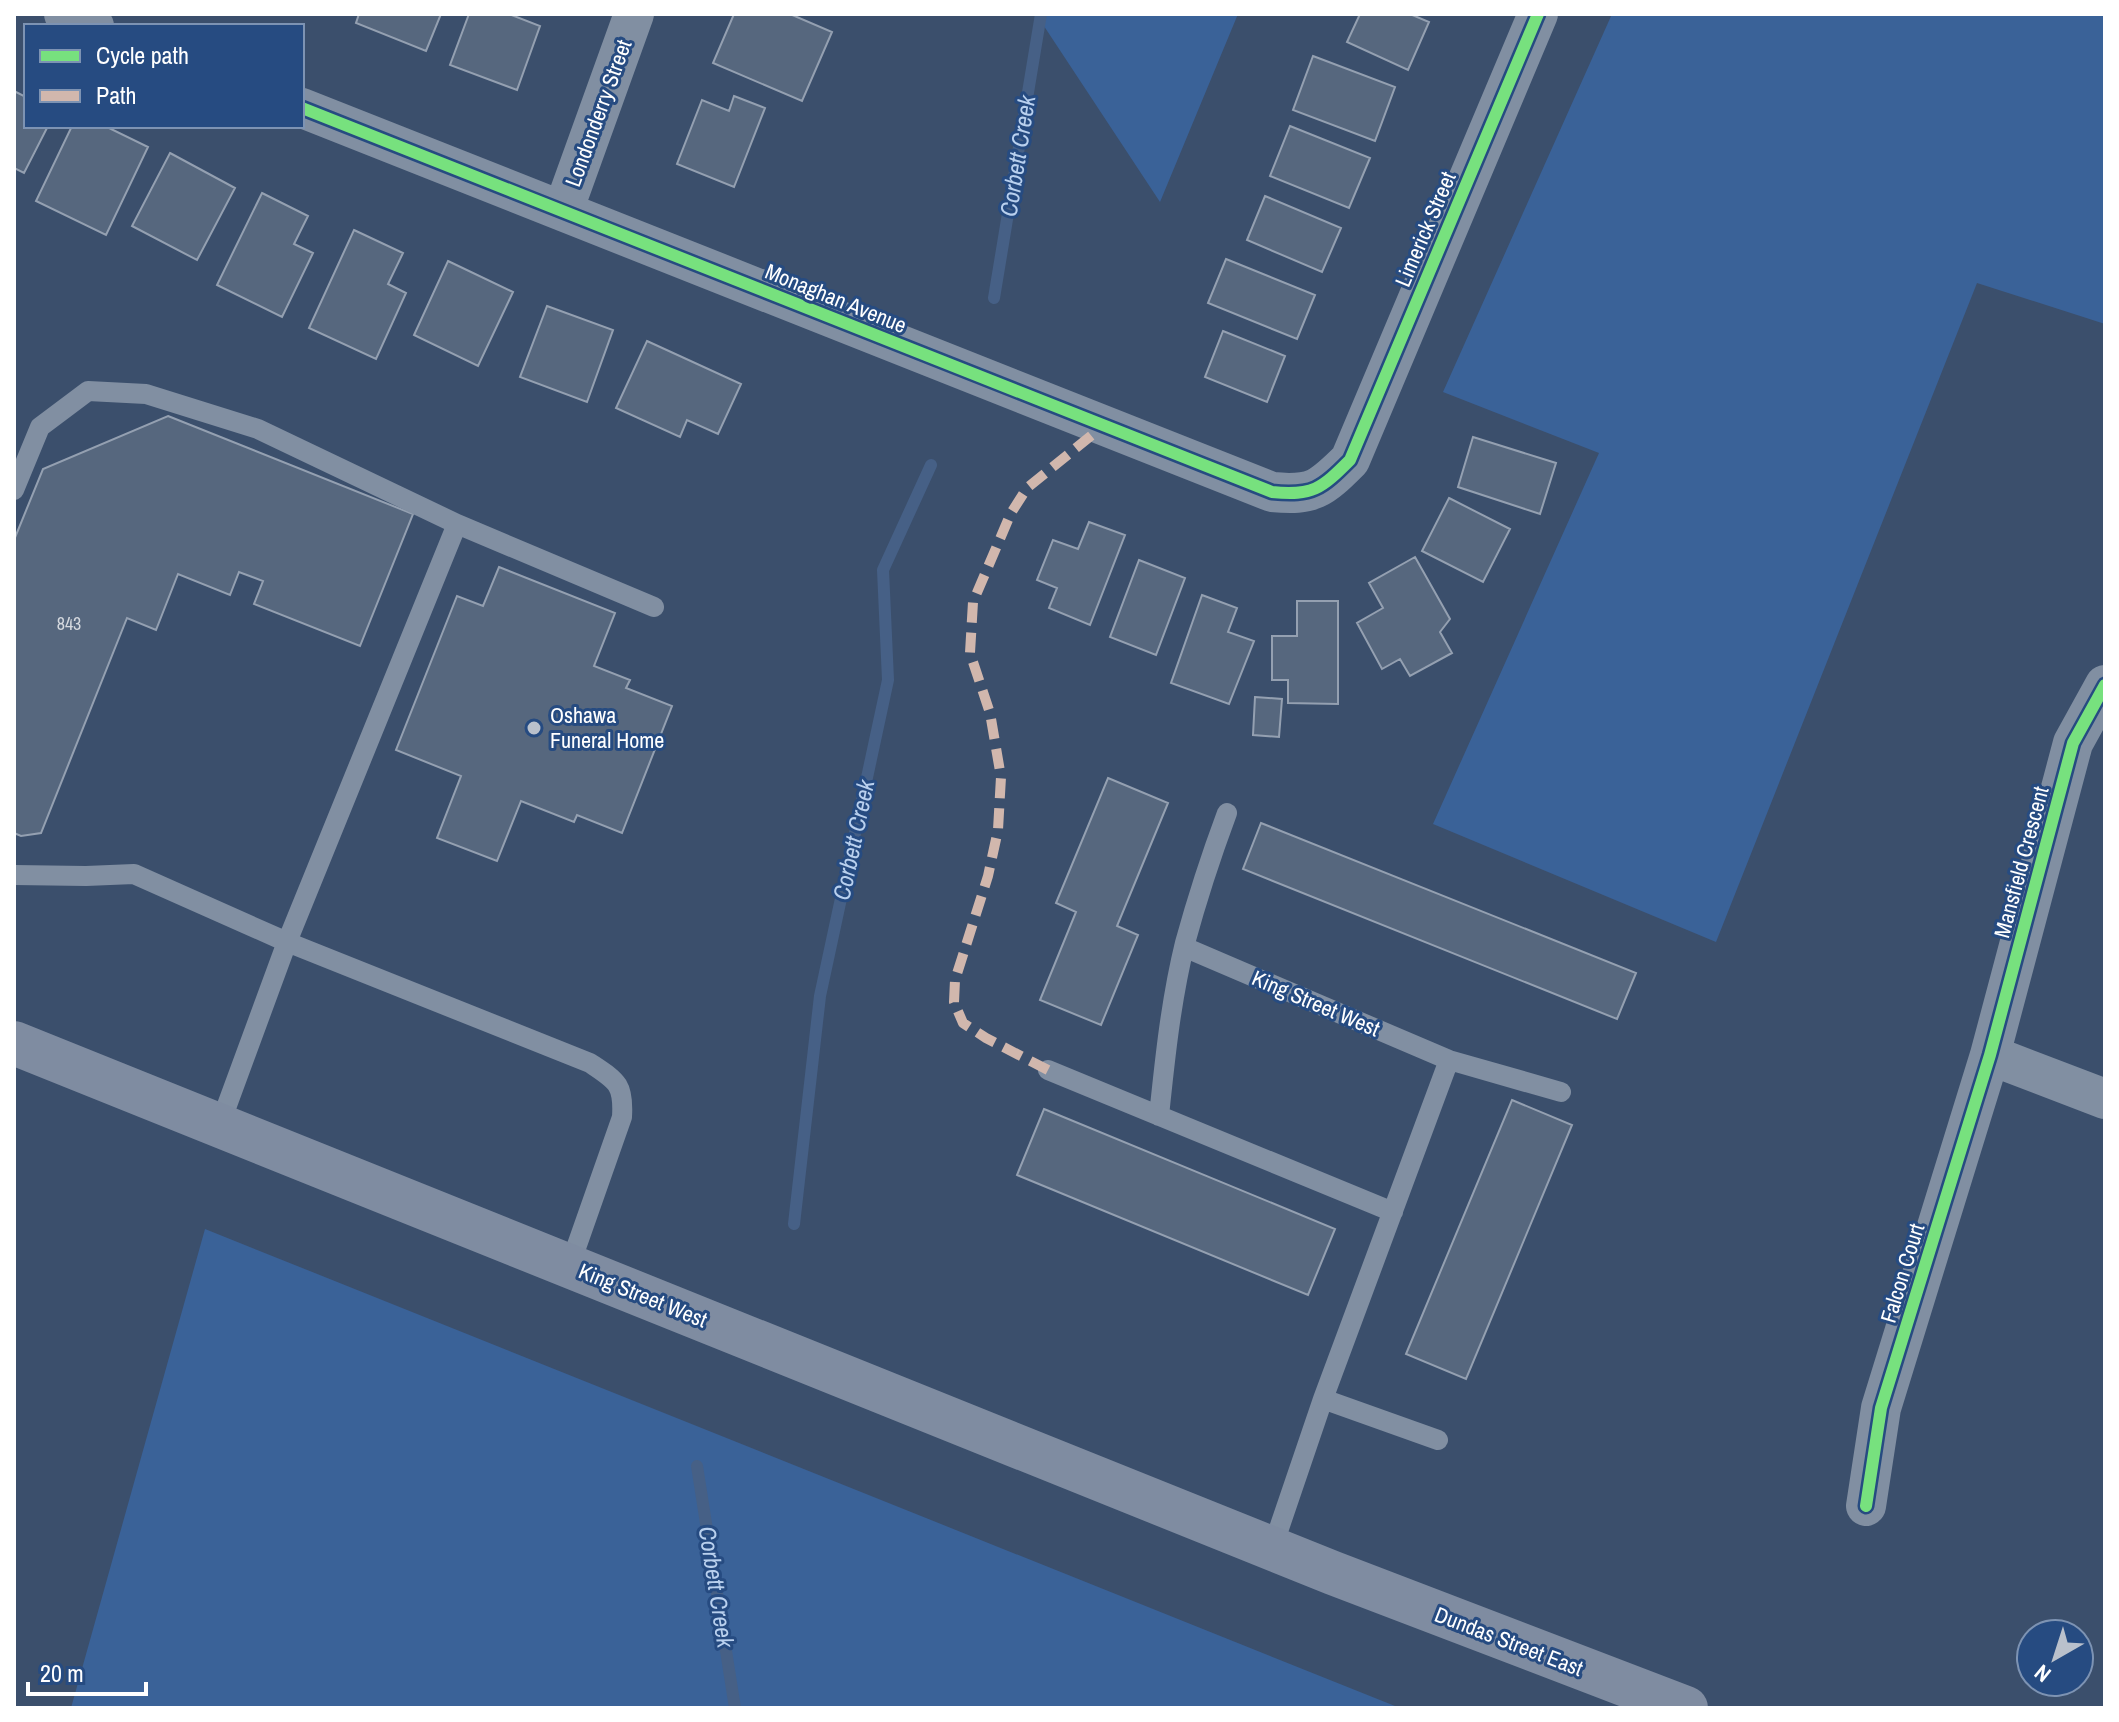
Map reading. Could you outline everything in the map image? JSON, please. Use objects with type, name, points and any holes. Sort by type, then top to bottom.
[{"type":"main road","name":"King Street West","points":[[14,1043],[1333,1573]]},
{"type":"main road","name":"Dundas Street East","points":[[1333,1573],[1686,1708]]},
{"type":"street","points":[[64,14],[89,24]]},
{"type":"street","name":"Londonderry Street","points":[[563,211],[634,14]]},
{"type":"street","name":"Limerick Street","points":[[1350,460],[1538,14]]},
{"type":"street","name":"Monaghan Avenue","points":[[304,109],[1272,492],[1301,495],[1328,482],[1350,460]]},
{"type":"street","name":"Mansfield Crescent","points":[[1990,1055],[2073,743],[2105,685]]},
{"type":"street","points":[[1990,1055],[2105,1099]]},
{"type":"street","name":"Falcon Court","points":[[1866,1506],[1881,1408],[1990,1055]]},
{"type":"lane","points":[[14,490],[40,427],[88,391],[146,394],[258,429],[457,524],[654,607]]},
{"type":"lane","points":[[219,1127],[287,942],[457,524]]},
{"type":"lane","points":[[1159,1116],[1167,1043],[1184,947],[1227,813]]},
{"type":"lane","points":[[14,875],[134,874],[287,942],[590,1063],[613,1078],[624,1095],[622,1117],[570,1265]]},
{"type":"lane","name":"King Street West","points":[[1184,947],[1449,1060],[1561,1092]]},
{"type":"lane","points":[[1272,1549],[1323,1399],[1449,1060]]},
{"type":"lane","points":[[1048,1070],[1393,1212]]},
{"type":"lane","points":[[1323,1399],[1438,1440]]},
{"type":"shaded area","points":[[1036,14],[1238,14],[1160,202]]},
{"type":"shaded area","points":[[1612,14],[2105,14],[2105,324],[1977,283],[1716,942],[1433,824],[1599,453],[1443,392]]},
{"type":"shaded area","points":[[205,1229],[1400,1708],[71,1708]]},
{"type":"building","points":[[359,14],[441,14],[426,51],[356,23]]},
{"type":"building","points":[[469,14],[509,14],[540,26],[517,90],[450,65]]},
{"type":"building","points":[[734,14],[790,14],[832,32],[802,101],[713,63]]},
{"type":"building","points":[[1360,14],[1410,14],[1429,22],[1408,70],[1347,42]]},
{"type":"building","points":[[1313,56],[1395,87],[1375,141],[1293,110]]},
{"type":"building","points":[[14,91],[24,96],[24,128],[47,128],[24,173],[14,168]]},
{"type":"building","points":[[734,96],[765,108],[734,187],[677,164],[702,100],[729,111]]},
{"type":"building","points":[[1290,126],[1370,158],[1349,208],[1270,176]]},
{"type":"building","points":[[71,128],[109,128],[148,147],[106,235],[36,201]]},
{"type":"building","points":[[170,153],[235,188],[197,260],[132,226]]},
{"type":"building","points":[[262,193],[308,216],[294,244],[313,253],[282,317],[217,285]]},
{"type":"building","points":[[1265,196],[1341,228],[1322,272],[1247,240]]},
{"type":"building","points":[[354,230],[403,253],[388,284],[406,293],[376,359],[309,328]]},
{"type":"building","points":[[1226,259],[1315,295],[1297,339],[1208,303]]},
{"type":"building","points":[[448,261],[513,292],[478,366],[414,335]]},
{"type":"building","points":[[547,306],[613,330],[587,402],[520,377]]},
{"type":"building","points":[[1223,331],[1285,356],[1267,402],[1205,377]]},
{"type":"building","points":[[647,341],[741,384],[718,434],[687,420],[680,437],[616,408]]},
{"type":"building","points":[[168,416],[413,514],[360,646],[254,604],[263,581],[239,572],[230,595],[178,574],[156,630],[127,618],[41,833],[21,836],[14,833],[14,540],[43,469]]},
{"type":"building","points":[[1473,437],[1556,463],[1540,514],[1458,487]]},
{"type":"building","points":[[1449,498],[1510,529],[1483,582],[1422,551]]},
{"type":"building","points":[[1089,522],[1125,535],[1090,625],[1049,608],[1057,588],[1037,580],[1053,540],[1078,549]]},
{"type":"building","points":[[1415,557],[1450,619],[1440,632],[1452,653],[1410,676],[1400,659],[1382,669],[1357,623],[1383,608],[1369,583]]},
{"type":"building","points":[[1139,560],[1185,578],[1156,655],[1110,637]]},
{"type":"building","name":"Oshawa Funeral Home","points":[[499,567],[615,613],[594,666],[630,680],[626,688],[672,706],[622,833],[577,815],[574,822],[521,801],[497,861],[437,838],[461,776],[396,750],[457,596],[483,606]]},
{"type":"building","points":[[1202,595],[1237,608],[1228,632],[1254,641],[1229,704],[1171,683]]},
{"type":"building","points":[[1297,601],[1338,601],[1338,704],[1288,703],[1288,680],[1272,680],[1272,636],[1297,636]]},
{"type":"building","points":[[1255,697],[1282,699],[1279,737],[1253,735]]},
{"type":"building","points":[[1108,778],[1168,803],[1117,926],[1138,935],[1101,1025],[1040,1000],[1076,912],[1056,903]]},
{"type":"building","points":[[1261,823],[1636,973],[1617,1019],[1243,869]]},
{"type":"building","points":[[1512,1100],[1572,1125],[1466,1379],[1406,1354]]},
{"type":"building","points":[[1044,1109],[1335,1229],[1308,1295],[1017,1175]]},
{"type":"waterway","name":"Corbett Creek","points":[[994,298],[1041,14]]},
{"type":"waterway","name":"Corbett Creek","points":[[794,1224],[820,996],[888,680],[883,570],[931,465]]},
{"type":"waterway","name":"Corbett Creek","points":[[697,1466],[735,1708]]},
{"type":"marked path","points":[[1048,1070],[963,1023],[954,1002],[955,980],[988,876],[998,830],[1001,777],[990,713],[970,653],[973,602],[1011,513],[1027,488],[1103,426]]},
{"type":"cycle path","points":[[304,109],[1272,492],[1297,493],[1323,484],[1350,460],[1538,14]]},
{"type":"cycle path","points":[[1866,1506],[1881,1408],[1990,1055],[2073,743],[2105,685]]},
{"type":"place","name":"Oshawa Funeral Home","points":[[534,728]]}]
